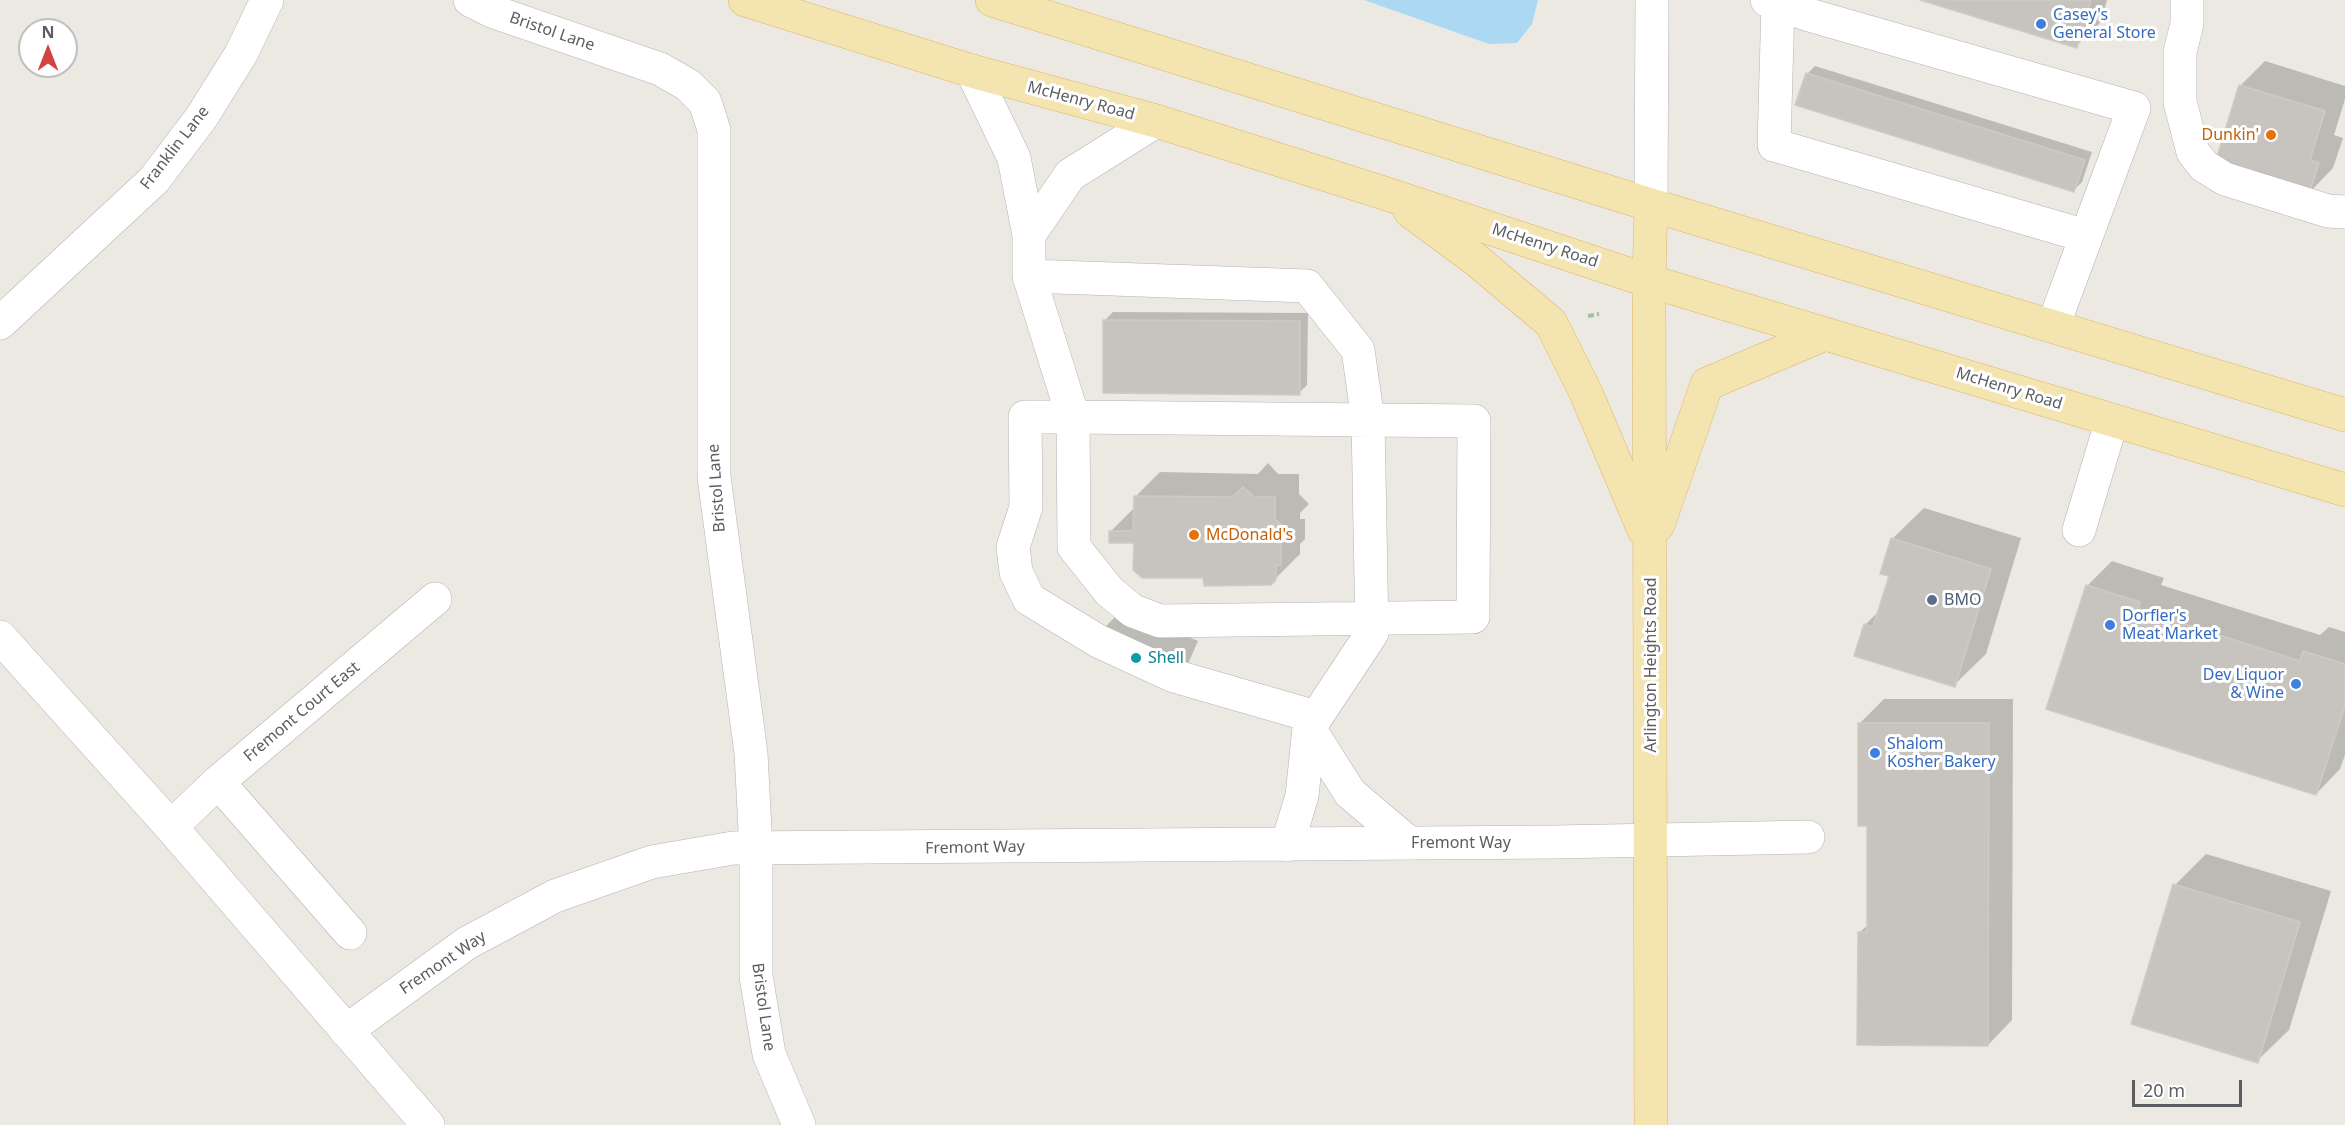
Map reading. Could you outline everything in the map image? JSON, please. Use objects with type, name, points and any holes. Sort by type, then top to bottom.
[{"type":"main road","name":"McHenry Road","points":[[746,0],[972,71],[1156,121],[1387,194],[1649,281],[2345,490]]},
{"type":"main road","points":[[992,0],[1651,205],[2345,415]]},
{"type":"main road","points":[[1387,194],[1475,259],[1551,323],[1586,393],[1650,547]]},
{"type":"main road","name":"Arlington Heights Road","points":[[1651,205],[1649,281],[1651,1125]]},
{"type":"main road","points":[[1650,547],[1707,384],[1825,334]]},
{"type":"street","name":"Franklin Lane","points":[[0,323],[154,180],[201,118],[242,54],[267,0]]},
{"type":"street","name":"Bristol Lane","points":[[470,0],[494,12],[660,69],[688,85],[705,102],[714,130],[714,477],[751,753],[756,849],[756,976],[769,1054],[799,1125]]},
{"type":"street","points":[[1651,205],[1652,0]]},
{"type":"street","points":[[2053,326],[2134,108],[1812,8],[1773,2],[1774,145],[2086,236]]},
{"type":"street","points":[[2187,12],[2180,52],[2180,102],[2186,136],[2193,152],[2204,166],[2225,179],[2328,211],[2345,212]]},
{"type":"street","points":[[972,71],[1014,158],[1029,235],[1029,276],[1074,417],[1074,547],[1109,591],[1133,611],[1160,621],[1473,617],[1474,421],[1074,417],[1025,417],[1026,507],[1013,547],[1016,572],[1029,598],[1098,641],[1174,676],[1313,723],[1350,793],[1409,843]]},
{"type":"street","points":[[1029,235],[1070,175],[1156,121]]},
{"type":"street","points":[[1029,276],[1307,286],[1358,350],[1368,420],[1371,633],[1313,723],[1302,796],[1287,844]]},
{"type":"street","points":[[2079,530],[2112,420]]},
{"type":"street","name":"Fremont Court East","points":[[171,827],[218,782],[435,599]]},
{"type":"street","points":[[0,637],[171,827],[428,1125]]},
{"type":"street","points":[[218,782],[350,933]]},
{"type":"street","name":"Fremont Way","points":[[346,1031],[466,943],[555,896],[652,862],[733,848],[1652,841],[1808,837]]},
{"type":"path","points":[[1587,316],[1594,312],[1599,314]]},
{"type":"water","points":[[1364,0],[1538,0],[1532,24],[1517,43],[1489,44]]},
{"type":"building","name":"Casey's General Store","points":[[1920,0],[2091,0],[2077,48]]},
{"type":"building","points":[[1806,73],[2085,160],[2074,192],[1795,105]]},
{"type":"building","name":"Dunkin'","points":[[2239,85],[2325,111],[2310,160],[2319,163],[2309,194],[2216,160]]},
{"type":"building","points":[[1103,320],[1300,321],[1300,395],[1103,393]]},
{"type":"building","name":"McDonald's","points":[[1243,487],[1254,497],[1275,497],[1275,519],[1286,529],[1276,539],[1276,543],[1281,543],[1281,565],[1276,565],[1276,580],[1271,585],[1204,586],[1203,578],[1142,578],[1133,570],[1134,543],[1109,543],[1109,531],[1133,531],[1134,496],[1232,497]]},
{"type":"building","name":"BMO","points":[[1891,538],[1991,569],[1955,687],[1854,656],[1864,624],[1873,627],[1889,576],[1880,574]]},
{"type":"building","points":[[2086,585],[2140,602],[2138,609],[2300,661],[2303,651],[2345,664],[2345,706],[2316,795],[2046,709]]},
{"type":"building","points":[[1858,723],[1989,723],[1988,1046],[1857,1045],[1858,932],[1867,932],[1867,826],[1858,826]]},
{"type":"building","points":[[2173,884],[2300,922],[2258,1063],[2131,1024]]},
{"type":"place","name":"Casey's General Store","points":[[2041,24]]},
{"type":"place","name":"Dunkin'","points":[[2271,135]]},
{"type":"place","name":"McDonald's","points":[[1194,535]]},
{"type":"place","name":"BMO","points":[[1932,600]]},
{"type":"place","name":"Dorfler's Meat Market","points":[[2110,625]]},
{"type":"place","name":"Shell","points":[[1136,658]]},
{"type":"place","name":"Dev Liquor & Wine","points":[[2296,684]]},
{"type":"place","name":"Shalom Kosher Bakery","points":[[1875,753]]}]
